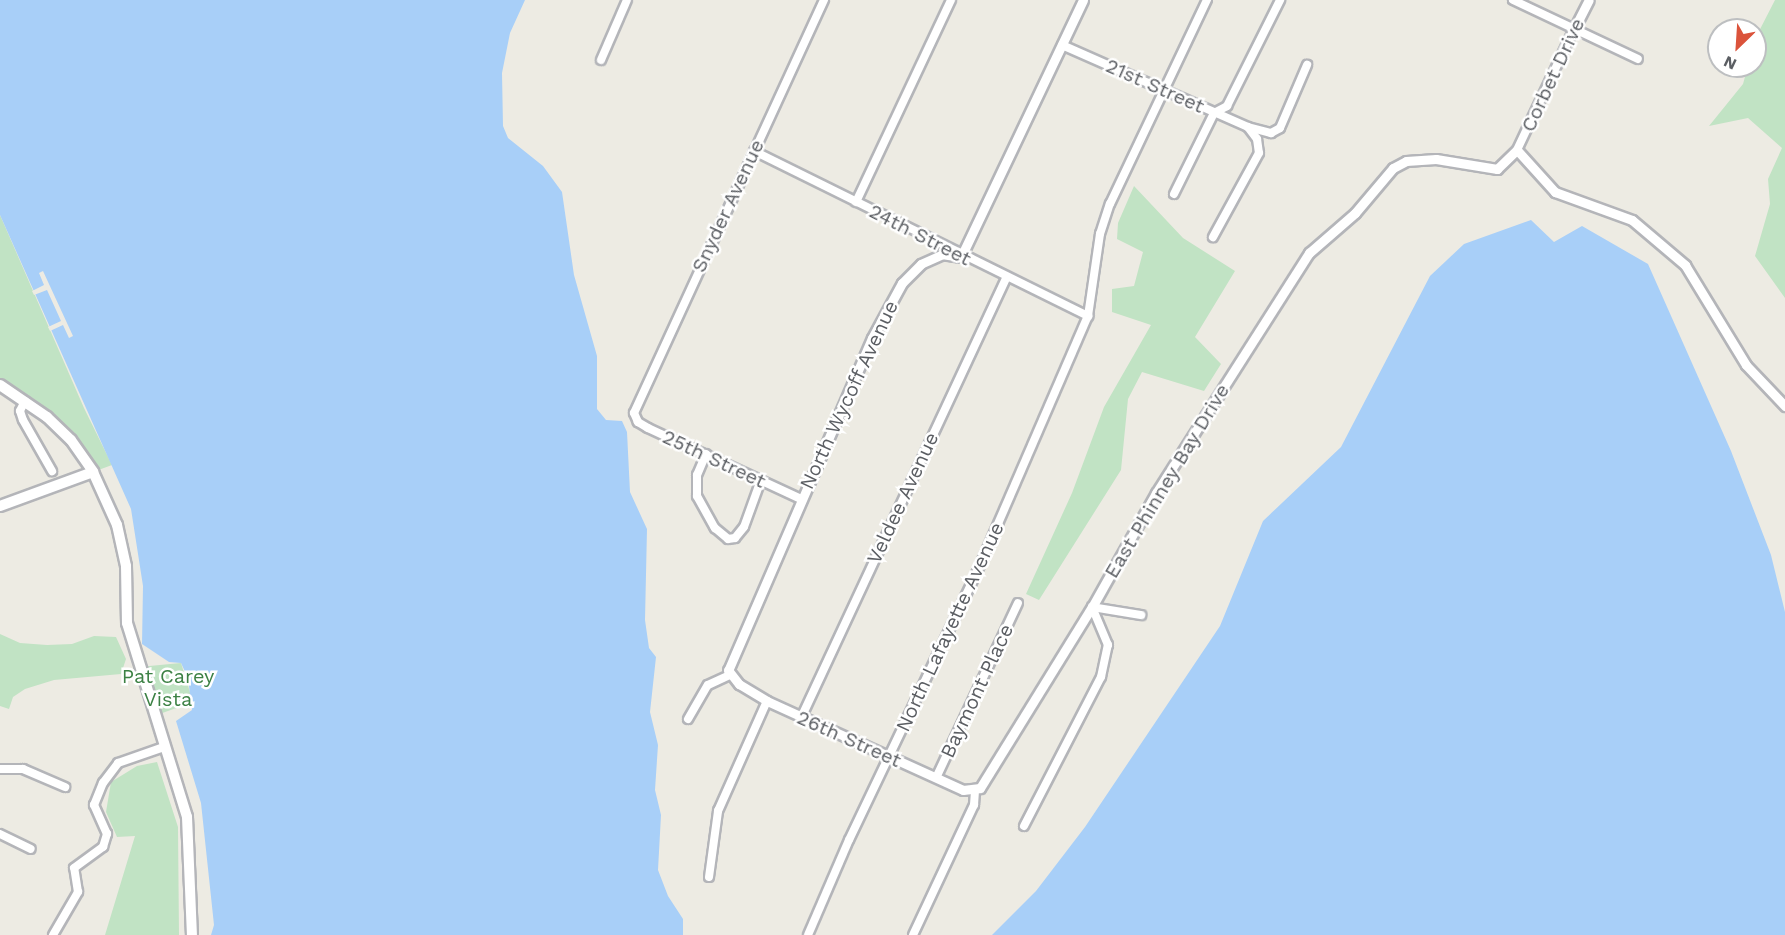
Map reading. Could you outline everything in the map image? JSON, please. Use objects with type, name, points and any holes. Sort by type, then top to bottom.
[{"type":"main road","points":[[0,385],[25,401],[71,440],[93,472],[122,539],[127,623],[187,817],[192,935]]},
{"type":"main road","points":[[0,506],[93,472]]},
{"type":"street","points":[[601,60],[627,0]]},
{"type":"street","name":"Snyder Avenue","points":[[634,413],[824,0]]},
{"type":"street","points":[[856,202],[951,0]]},
{"type":"street","points":[[961,256],[1083,0]]},
{"type":"street","name":"North Lafayette Avenue","points":[[808,935],[888,757],[981,563],[1088,316],[1100,234],[1110,204],[1207,0]]},
{"type":"street","points":[[1174,194],[1214,113],[1227,106],[1280,0]]},
{"type":"street","points":[[1513,0],[1575,27],[1638,59]]},
{"type":"street","name":"Corbet Drive","points":[[1517,150],[1589,0]]},
{"type":"street","name":"21st Street","points":[[1062,45],[1214,113],[1248,127],[1271,133],[1280,128],[1307,65]]},
{"type":"street","points":[[1213,237],[1259,153],[1257,139],[1248,127]]},
{"type":"street","points":[[1517,150],[1555,192],[1632,220],[1684,265],[1746,365],[1785,406]]},
{"type":"street","name":"East Phinney Bay Drive","points":[[913,935],[974,805],[975,790],[986,780],[1092,607],[1155,493],[1309,253],[1355,213],[1393,168],[1406,161],[1436,159],[1497,169],[1517,150]]},
{"type":"street","name":"24th Street","points":[[754,151],[1006,279],[1088,316]]},
{"type":"street","name":"North Wycoff Avenue","points":[[729,675],[728,670],[872,338],[902,283],[921,264],[944,254],[961,256]]},
{"type":"street","name":"Veldee Avenue","points":[[801,718],[1006,279]]},
{"type":"street","points":[[25,401],[20,411],[23,420],[52,471]]},
{"type":"street","name":"25th Street","points":[[634,413],[643,425],[801,499]]},
{"type":"street","points":[[706,454],[697,476],[697,495],[715,528],[728,539],[735,538],[744,527],[761,480]]},
{"type":"street","name":"Baymont Place","points":[[936,778],[1018,603]]},
{"type":"street","points":[[1092,607],[1141,615]]},
{"type":"street","points":[[1024,826],[1101,677],[1108,645],[1092,607]]},
{"type":"street","points":[[688,719],[708,685],[729,675]]},
{"type":"street","name":"26th Street","points":[[729,675],[767,701],[801,718],[963,790],[975,790]]},
{"type":"street","points":[[709,877],[715,832],[730,778],[767,701]]},
{"type":"street","points":[[53,935],[78,892],[74,868],[103,847],[107,834],[94,805],[103,783],[118,763],[164,747]]},
{"type":"street","points":[[0,768],[23,769],[65,787]]},
{"type":"street","points":[[0,834],[31,849]]},
{"type":"green space","points":[[1775,0],[1785,0],[1785,298],[1755,256],[1770,204],[1768,179],[1782,148],[1748,118],[1709,126],[1743,84],[1745,78],[1767,78],[1766,18]]},
{"type":"green space","points":[[1134,186],[1183,238],[1235,271],[1195,337],[1221,364],[1204,391],[1142,372],[1128,399],[1121,470],[1039,600],[1026,594],[1072,493],[1104,407],[1151,325],[1112,312],[1112,289],[1134,286],[1143,252],[1117,239],[1118,223]]},
{"type":"green space","points":[[0,215],[84,408],[112,465],[93,472],[78,448],[0,385]]},
{"type":"green space","points":[[0,634],[20,643],[47,645],[72,644],[94,636],[116,637],[126,659],[121,674],[54,680],[25,689],[13,697],[9,709],[0,706]]},
{"type":"green space","name":"Pat Carey Vista","points":[[181,663],[193,702],[154,716],[139,667]]},
{"type":"green space","points":[[157,762],[178,827],[179,935],[105,935],[135,836],[117,837],[106,812],[111,782],[137,766]]},
{"type":"water","points":[[0,0],[525,0],[510,33],[502,73],[503,126],[508,138],[543,166],[562,192],[574,275],[597,356],[597,409],[606,420],[622,421],[627,432],[630,492],[647,529],[645,620],[649,648],[656,657],[650,712],[658,745],[655,790],[661,815],[658,870],[668,896],[683,919],[683,935],[211,935],[214,925],[201,803],[176,721],[192,710],[188,678],[181,663],[169,662],[142,644],[143,586],[131,509],[0,215]]},
{"type":"water","points":[[1531,220],[1554,242],[1582,226],[1648,264],[1731,451],[1771,555],[1785,612],[1785,935],[992,935],[1036,891],[1085,827],[1220,626],[1263,521],[1341,447],[1430,276],[1464,244]]},
{"type":"pier","points":[[43,271],[73,336],[69,338],[63,325],[50,331],[48,327],[61,321],[47,290],[34,295],[32,291],[44,285],[39,273]]}]
